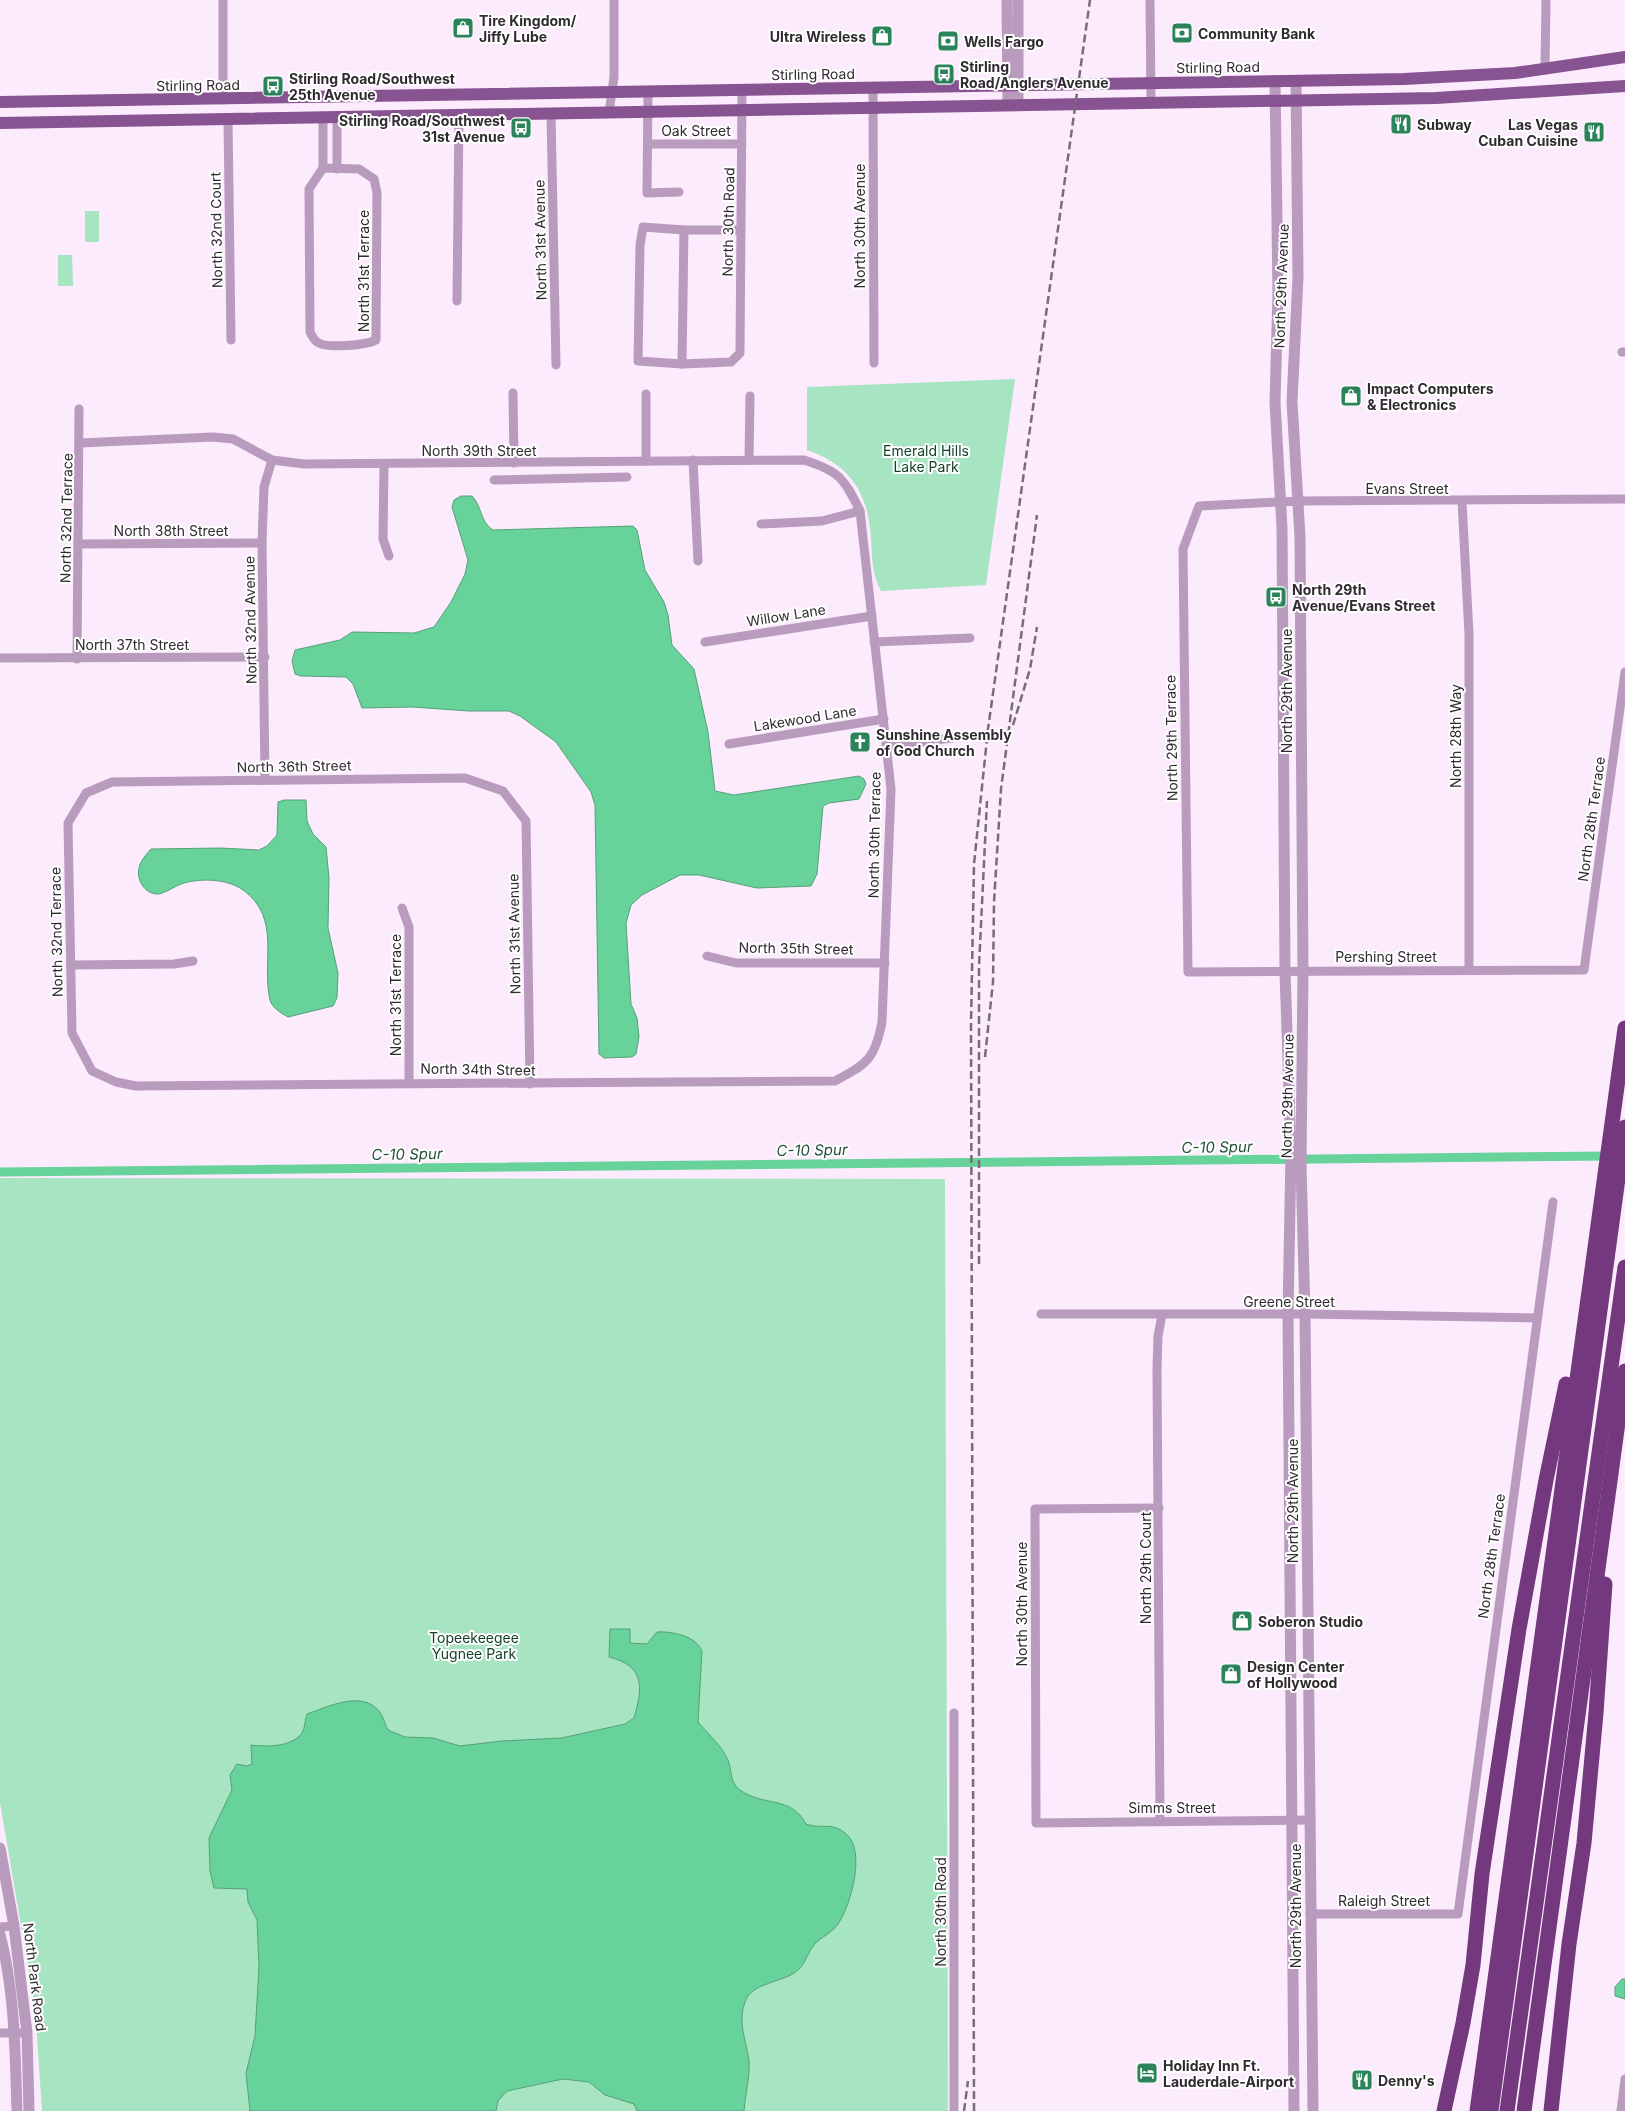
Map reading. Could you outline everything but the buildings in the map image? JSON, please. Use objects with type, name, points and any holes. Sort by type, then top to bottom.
[{"type":"highway","points":[[1491,2111],[1619,1177],[1625,1028]]},
{"type":"highway","points":[[1477,2111],[1603,1180],[1620,1132]]},
{"type":"highway","points":[[1507,2111],[1625,1267]]},
{"type":"highway","points":[[1444,2111],[1463,2023],[1472,1965],[1482,1874],[1520,1620],[1575,1340],[1585,1318]]},
{"type":"highway","points":[[1524,2111],[1625,1371]]},
{"type":"highway","points":[[1551,2111],[1569,1944],[1584,1843],[1596,1722],[1616,1438]]},
{"type":"main road","name":"Stirling Road","points":[[0,102],[223,100],[1465,77],[1625,57]]},
{"type":"main road","points":[[0,123],[1436,98],[1625,86]]},
{"type":"main road","points":[[228,119],[240,106],[254,99]]},
{"type":"main road","points":[[192,120],[223,100]]},
{"type":"street","points":[[223,0],[223,100]]},
{"type":"street","points":[[609,113],[614,77],[614,0]]},
{"type":"street","points":[[1007,0],[1013,85]]},
{"type":"street","points":[[1013,104],[1018,0]]},
{"type":"street","points":[[1150,0],[1151,102]]},
{"type":"street","points":[[1545,68],[1546,0]]},
{"type":"street","name":"North 29th Avenue","points":[[1276,81],[1278,293],[1275,402],[1283,604],[1286,971],[1296,1152]]},
{"type":"street","name":"North 29th Avenue","points":[[1294,2111],[1288,1314],[1296,1166],[1303,971],[1299,501],[1292,402],[1298,276],[1296,81]]},
{"type":"street","name":"North 30th Avenue","points":[[873,88],[874,363]]},
{"type":"street","name":"North 30th Road","points":[[682,364],[731,362],[740,353],[742,91]]},
{"type":"street","points":[[648,92],[647,193],[680,192]]},
{"type":"street","name":"North 31st Avenue","points":[[551,114],[556,365]]},
{"type":"street","points":[[457,301],[459,115]]},
{"type":"street","points":[[323,116],[323,168]]},
{"type":"street","points":[[337,116],[337,169]]},
{"type":"street","name":"North 32nd Court","points":[[228,119],[231,340]]},
{"type":"street","name":"Oak Street","points":[[648,144],[742,144]]},
{"type":"street","name":"North 31st Terrace","points":[[323,168],[359,169],[374,179],[377,193],[376,340],[370,344],[324,346],[315,342],[310,332],[309,190],[323,168]]},
{"type":"street","points":[[684,230],[682,364],[638,361],[642,227],[684,230],[742,230]]},
{"type":"street","points":[[513,393],[514,464]]},
{"type":"street","points":[[646,394],[646,461]]},
{"type":"street","points":[[749,460],[750,396]]},
{"type":"street","name":"North 32nd Terrace","points":[[77,659],[80,544],[79,408]]},
{"type":"street","name":"North 39th Street","points":[[80,443],[213,436],[233,439],[272,460],[304,464],[514,464],[694,460],[804,460],[827,467],[841,477],[860,511]]},
{"type":"street","name":"North 32nd Avenue","points":[[265,780],[265,657],[262,543],[264,486],[272,460]]},
{"type":"street","points":[[694,460],[698,561]]},
{"type":"street","points":[[568,463],[568,478]]},
{"type":"street","points":[[384,465],[383,539],[390,556]]},
{"type":"street","points":[[494,480],[627,477]]},
{"type":"street","name":"Evans Street","points":[[1199,506],[1299,501],[1462,502],[1625,499]]},
{"type":"street","name":"North 28th Way","points":[[1462,502],[1468,634],[1469,970]]},
{"type":"street","name":"North 29th Terrace","points":[[1188,972],[1183,549],[1199,506]]},
{"type":"street","points":[[761,524],[822,522],[860,511]]},
{"type":"street","name":"North 30th Terrace","points":[[860,511],[891,789],[882,1022],[877,1046],[862,1066]]},
{"type":"street","name":"North 38th Street","points":[[80,544],[262,543]]},
{"type":"street","name":"Willow Lane","points":[[705,642],[872,616]]},
{"type":"street","points":[[874,642],[970,638]]},
{"type":"street","name":"North 37th Street","points":[[0,658],[265,657]]},
{"type":"street","name":"North 28th Terrace","points":[[1584,970],[1625,672]]},
{"type":"street","name":"Lakewood Lane","points":[[729,744],[884,719]]},
{"type":"street","points":[[887,747],[958,738]]},
{"type":"street","name":"North 36th Street","points":[[86,793],[112,782],[465,778],[503,792]]},
{"type":"street","name":"North 31st Avenue","points":[[503,792],[526,821],[530,1084]]},
{"type":"street","name":"North 32nd Terrace","points":[[86,793],[68,823],[72,1033],[92,1071]]},
{"type":"street","name":"North 31st Terrace","points":[[402,908],[409,927],[409,1082]]},
{"type":"street","name":"North 35th Street","points":[[707,956],[736,962],[885,963]]},
{"type":"street","points":[[71,965],[174,964],[193,961]]},
{"type":"street","name":"Pershing Street","points":[[1188,972],[1584,970]]},
{"type":"street","name":"North 34th Street","points":[[92,1071],[116,1082],[136,1086],[409,1082],[530,1084],[835,1080],[862,1066]]},
{"type":"street","name":"North 29th Avenue","points":[[1296,1166],[1305,1314],[1312,2111]]},
{"type":"street","name":"North 28th Terrace","points":[[1458,1914],[1553,1202]]},
{"type":"street","name":"Greene Street","points":[[1041,1314],[1305,1314],[1537,1318]]},
{"type":"street","name":"North 29th Court","points":[[1160,1821],[1158,1336],[1162,1315]]},
{"type":"street","name":"North 30th Avenue","points":[[1036,1823],[1035,1509],[1158,1508]]},
{"type":"street","name":"North 30th Road","points":[[954,1713],[954,2111]]},
{"type":"street","name":"Simms Street","points":[[1036,1823],[1310,1820]]},
{"type":"street","name":"North Park Road","points":[[0,1848],[14,1926],[27,2033],[29,2111]]},
{"type":"street","name":"Raleigh Street","points":[[1310,1914],[1458,1914]]},
{"type":"street","points":[[0,1927],[14,1926]]},
{"type":"street","name":"North Park Road","points":[[0,1934],[7,1963],[15,2033],[17,2111]]},
{"type":"street","points":[[0,2033],[27,2033]]},
{"type":"street","points":[[1621,2111],[1625,2079]]},
{"type":"green space","points":[[85,211],[99,211],[99,242],[85,242]]},
{"type":"green space","points":[[58,255],[72,255],[73,286],[58,286]]},
{"type":"green space","name":"Emerald Hills Lake Park","points":[[1015,379],[986,585],[881,591],[874,572],[869,522],[861,494],[845,472],[822,456],[807,450],[807,387]]},
{"type":"green space","name":"Topeekeegee Yugnee Park","points":[[0,1178],[945,1179],[948,2111],[42,2111],[35,2007],[0,1803]]},
{"type":"shaded area","points":[[461,496],[472,496],[478,504],[486,523],[493,530],[633,526],[637,530],[645,570],[664,602],[668,615],[672,645],[694,669],[708,732],[715,791],[734,795],[859,776],[864,779],[866,784],[859,799],[829,803],[823,806],[817,874],[811,886],[757,888],[699,875],[680,875],[642,895],[631,905],[626,923],[631,1004],[637,1018],[639,1037],[636,1054],[632,1057],[604,1058],[599,1054],[595,805],[591,792],[556,742],[520,716],[509,711],[469,711],[412,707],[362,708],[353,684],[346,677],[301,676],[295,674],[292,661],[295,650],[340,640],[352,632],[414,633],[434,627],[451,602],[465,574],[468,560],[452,507],[454,500]]},
{"type":"shaded area","points":[[284,800],[306,800],[307,821],[313,834],[326,847],[329,878],[328,928],[338,973],[337,998],[333,1006],[288,1017],[275,1008],[270,1000],[266,927],[255,901],[237,886],[215,880],[191,881],[162,893],[154,894],[146,890],[138,873],[143,858],[151,849],[220,848],[259,850],[267,846],[277,835],[278,802]]},
{"type":"shaded area","points":[[610,1629],[630,1629],[630,1643],[647,1644],[657,1632],[683,1635],[695,1642],[702,1651],[698,1722],[724,1753],[729,1762],[732,1779],[736,1786],[749,1795],[793,1809],[806,1824],[830,1826],[839,1829],[852,1841],[855,1851],[856,1864],[852,1891],[838,1924],[815,1944],[798,1970],[785,1978],[754,1990],[748,1995],[745,2002],[742,2025],[749,2068],[744,2111],[637,2111],[634,2104],[605,2095],[589,2082],[563,2079],[507,2091],[498,2101],[496,2111],[250,2111],[246,2073],[255,2036],[259,1967],[257,1920],[248,1902],[247,1889],[214,1888],[210,1871],[209,1838],[232,1790],[230,1775],[237,1764],[247,1766],[252,1764],[251,1745],[272,1746],[292,1741],[302,1733],[307,1714],[334,1704],[354,1701],[372,1705],[379,1711],[388,1730],[405,1737],[433,1738],[460,1746],[502,1741],[562,1738],[625,1724],[634,1718],[640,1687],[635,1672],[629,1666],[609,1657]]},
{"type":"shaded area","points":[[1622,1979],[1625,1979],[1625,1999],[1615,1996],[1615,1987]]},
{"type":"waterway","name":"C-10 Spur","points":[[0,1172],[1610,1156]]},
{"type":"railway","points":[[974,2111],[971,1025],[974,864],[988,729],[1090,0]]},
{"type":"railway","points":[[985,1057],[993,982],[994,902],[1001,789],[1037,515]]},
{"type":"railway","points":[[1013,725],[1030,669],[1037,627]]},
{"type":"railway","points":[[979,1264],[979,966],[987,801]]},
{"type":"railway","points":[[964,2111],[968,2081]]},
{"type":"place","name":"Tire Kingdom/ Jiffy Lube","points":[[463,28]]},
{"type":"place","name":"Community Bank","points":[[1182,33]]},
{"type":"place","name":"Ultra Wireless","points":[[882,36]]},
{"type":"place","name":"Wells Fargo","points":[[948,41]]},
{"type":"place","name":"Stirling Road/Anglers Avenue","points":[[944,74]]},
{"type":"place","name":"Stirling Road/Southwest 25th Avenue","points":[[273,86]]},
{"type":"place","name":"Subway","points":[[1401,124]]},
{"type":"place","name":"Stirling Road/Southwest 31st Avenue","points":[[521,128]]},
{"type":"place","name":"Las Vegas Cuban Cuisine","points":[[1594,132]]},
{"type":"place","name":"Impact Computers & Electronics","points":[[1351,396]]},
{"type":"place","name":"North 29th Avenue/Evans Street","points":[[1276,597]]},
{"type":"place","name":"Sunshine Assembly of God Church","points":[[860,742]]},
{"type":"place","name":"Soberon Studio","points":[[1242,1621]]},
{"type":"place","name":"Design Center of Hollywood","points":[[1231,1674]]},
{"type":"place","name":"Holiday Inn Ft. Lauderdale-Airport","points":[[1147,2073]]},
{"type":"place","name":"Denny's","points":[[1362,2080]]}]
